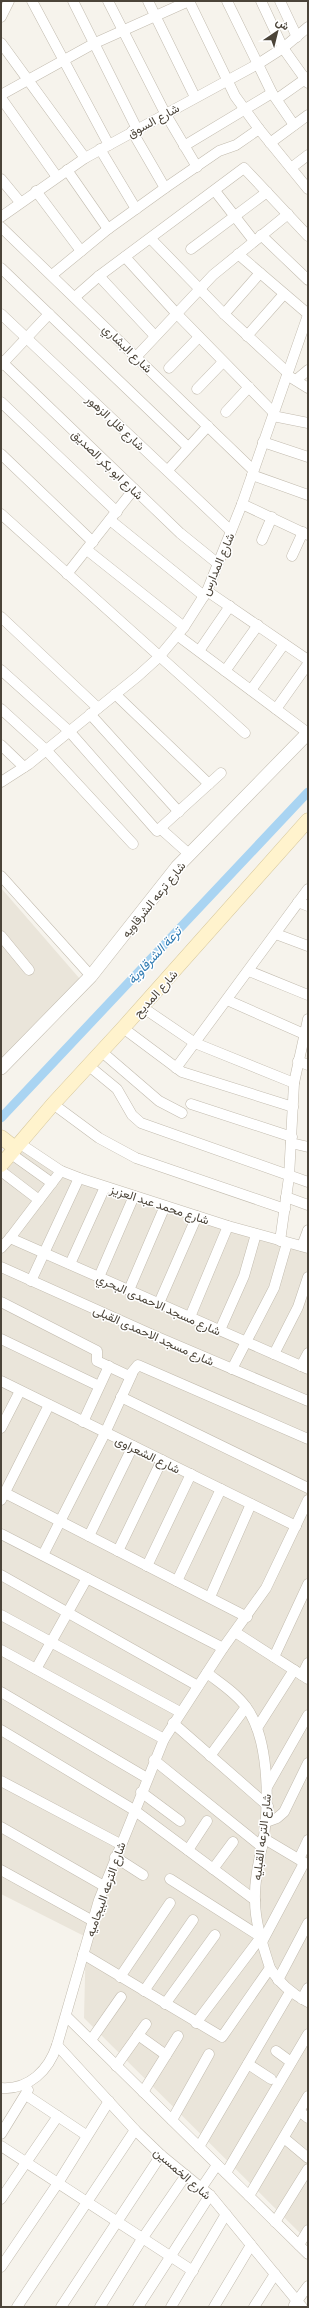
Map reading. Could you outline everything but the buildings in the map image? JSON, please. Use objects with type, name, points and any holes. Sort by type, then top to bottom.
[{"type":"main road","name":"شارع المديح","points":[[1,1166],[53,1104],[124,1028],[308,820]]},
{"type":"main road","points":[[2,1138],[15,1148]]},
{"type":"street","points":[[1,16],[9,1]]},
{"type":"street","points":[[32,1],[64,60],[104,147],[136,209]]},
{"type":"street","points":[[73,1],[134,130],[165,188]]},
{"type":"street","points":[[108,1],[165,113],[197,167]]},
{"type":"street","points":[[148,1],[195,96]]},
{"type":"street","points":[[1,95],[27,79],[93,44],[189,1],[244,110],[270,143],[306,184]]},
{"type":"street","points":[[227,1],[275,96],[294,126]]},
{"type":"street","points":[[184,146],[244,110],[307,80],[283,48],[261,1]]},
{"type":"street","points":[[280,1],[297,38]]},
{"type":"street","name":"شارع السوق","points":[[1,217],[20,202],[85,158],[195,96],[258,64],[297,38],[308,27]]},
{"type":"street","points":[[1,42],[85,158]]},
{"type":"street","points":[[1,98],[57,177]]},
{"type":"street","points":[[270,143],[308,115]]},
{"type":"street","points":[[52,275],[108,229],[165,188],[219,151],[236,145],[259,129]]},
{"type":"street","points":[[291,168],[308,155]]},
{"type":"street","points":[[75,298],[99,276],[151,239],[244,168],[308,236]]},
{"type":"street","points":[[67,170],[108,229]]},
{"type":"street","points":[[1,179],[20,202]]},
{"type":"street","points":[[36,191],[81,251]]},
{"type":"street","points":[[215,191],[234,216],[257,238],[308,280]]},
{"type":"street","points":[[191,249],[267,192]]},
{"type":"street","points":[[137,356],[198,288],[288,214]]},
{"type":"street","name":"شارع البشاري","points":[[1,227],[137,356],[253,473]]},
{"type":"street","points":[[151,239],[247,336],[290,376],[308,388]]},
{"type":"street","points":[[238,254],[308,315]]},
{"type":"street","points":[[125,257],[176,313],[274,414],[308,421]]},
{"type":"street","points":[[1,268],[188,447]]},
{"type":"street","points":[[224,314],[260,273]]},
{"type":"street","points":[[99,276],[155,336]]},
{"type":"street","points":[[247,336],[284,294]]},
{"type":"street","name":"شارع فلل الزهور","points":[[1,314],[231,531]]},
{"type":"street","points":[[2,363],[49,314]]},
{"type":"street","name":"شارع المدارس","points":[[1,782],[46,750],[159,657],[181,631],[206,594],[217,563],[242,504],[263,442],[290,376],[308,315]]},
{"type":"street","points":[[170,368],[199,337]]},
{"type":"street","points":[[197,389],[223,362]]},
{"type":"street","name":"شارع ابو بكر الصديق","points":[[2,363],[180,533],[217,563]]},
{"type":"street","points":[[290,376],[308,370]]},
{"type":"street","points":[[226,412],[249,388]]},
{"type":"street","points":[[1,402],[113,516],[206,594],[230,606],[308,660]]},
{"type":"street","points":[[168,470],[208,426]]},
{"type":"street","points":[[263,442],[308,457]]},
{"type":"street","points":[[2,457],[90,546],[181,631],[199,651],[308,733]]},
{"type":"street","points":[[253,473],[308,495]]},
{"type":"street","points":[[67,574],[134,489]]},
{"type":"street","points":[[242,504],[306,534],[292,556]]},
{"type":"street","points":[[1,514],[245,733]]},
{"type":"street","points":[[262,540],[272,517]]},
{"type":"street","points":[[199,651],[230,606]]},
{"type":"street","points":[[1,617],[94,711],[179,812]]},
{"type":"street","points":[[225,671],[258,625]]},
{"type":"street","points":[[250,690],[284,644]]},
{"type":"street","points":[[276,709],[308,664]]},
{"type":"street","points":[[1,670],[69,731],[159,830],[189,854]]},
{"type":"street","points":[[115,694],[209,784]]},
{"type":"street","points":[[1,710],[46,750],[133,844]]},
{"type":"street","name":"شارع ترعه الشرقاويه","points":[[1,1068],[91,976],[189,854],[308,733]]},
{"type":"street","points":[[1,745],[24,767]]},
{"type":"street","points":[[159,830],[221,773]]},
{"type":"street","points":[[2,879],[91,976]]},
{"type":"street","points":[[176,1068],[276,934],[303,904],[308,889]]},
{"type":"street","points":[[276,934],[308,946]]},
{"type":"street","points":[[1,936],[29,970]]},
{"type":"street","points":[[249,970],[308,995]]},
{"type":"street","points":[[227,1000],[304,1034]]},
{"type":"street","points":[[142,1007],[195,1043],[294,1083]]},
{"type":"street","points":[[232,1369],[274,1288],[284,1242],[285,1209],[292,1140],[294,1083],[308,1020]]},
{"type":"street","points":[[124,1028],[176,1068],[293,1107]]},
{"type":"street","points":[[102,1052],[159,1101],[182,1112]]},
{"type":"street","points":[[298,1061],[308,1065]]},
{"type":"street","points":[[89,1066],[117,1089],[132,1115],[142,1123],[289,1177],[308,1182]]},
{"type":"street","points":[[53,1104],[99,1138],[136,1158],[285,1209]]},
{"type":"street","points":[[191,1104],[308,1147]]},
{"type":"street","points":[[15,1148],[52,1183]]},
{"type":"street","name":"شارع محمد عبد العزيز","points":[[15,1148],[61,1172],[228,1226],[305,1247]]},
{"type":"street","points":[[1,1171],[39,1200]]},
{"type":"street","points":[[1,1248],[61,1172]]},
{"type":"street","points":[[31,1281],[79,1178]]},
{"type":"street","points":[[70,1264],[105,1187]]},
{"type":"street","points":[[99,1277],[134,1196]]},
{"type":"street","points":[[286,1197],[308,1205]]},
{"type":"street","points":[[130,1290],[165,1206]]},
{"type":"street","points":[[159,1303],[197,1216]]},
{"type":"street","points":[[190,1317],[228,1226]]},
{"type":"street","points":[[305,1247],[308,1230]]},
{"type":"street","points":[[220,1330],[244,1276],[256,1234]]},
{"type":"street","name":"شارع مسجد الاحمدى البحري","points":[[10,1238],[305,1368]]},
{"type":"street","name":"شارع مسجد الاحمدى القبلى","points":[[1,1267],[308,1401]]},
{"type":"street","points":[[274,1354],[298,1307],[308,1276]]},
{"type":"street","points":[[1,1302],[97,1351],[96,1360],[129,1376],[132,1374]]},
{"type":"street","points":[[1,1339],[99,1386]]},
{"type":"street","points":[[305,1368],[308,1354]]},
{"type":"street","points":[[83,1422],[109,1366]]},
{"type":"street","points":[[43,1555],[105,1433],[132,1374],[138,1366],[308,1440]]},
{"type":"street","name":"شارع الشعراوى","points":[[1,1381],[296,1526]]},
{"type":"street","points":[[1,1428],[20,1391]]},
{"type":"street","points":[[121,1397],[308,1488]]},
{"type":"street","points":[[49,1405],[3,1497],[60,1521],[247,1617]]},
{"type":"street","points":[[89,1536],[133,1446]]},
{"type":"street","points":[[118,1551],[162,1460]]},
{"type":"street","points":[[147,1566],[191,1474]]},
{"type":"street","points":[[177,1581],[221,1489]]},
{"type":"street","name":"شارع الترعه البيجاميه","points":[[1,2088],[19,2087],[34,2079],[47,2066],[57,2045],[104,1886],[154,1760],[164,1739],[180,1712],[266,1588],[308,1500]]},
{"type":"street","points":[[210,1597],[251,1504]]},
{"type":"street","points":[[1,1534],[223,1648]]},
{"type":"street","points":[[1,1575],[198,1686]]},
{"type":"street","points":[[36,1669],[87,1578]]},
{"type":"street","points":[[274,1657],[308,1584]]},
{"type":"street","points":[[1,1615],[180,1712]]},
{"type":"street","points":[[235,1632],[301,1675]]},
{"type":"street","points":[[1,1650],[164,1739]]},
{"type":"street","points":[[257,1728],[301,1675],[308,1663]]},
{"type":"street","name":"شارع الترعه القبليه","points":[[207,1673],[237,1696],[246,1707],[257,1728],[267,1787],[268,1806],[255,1900],[262,1939],[270,1968],[278,1980],[290,1992],[305,2001]]},
{"type":"street","points":[[1,1692],[147,1778]]},
{"type":"street","points":[[210,1756],[246,1707]]},
{"type":"street","points":[[267,1787],[308,1715]]},
{"type":"street","points":[[173,1723],[268,1806]]},
{"type":"street","points":[[1,1730],[134,1810],[255,1900]]},
{"type":"street","points":[[154,1760],[262,1843],[305,1863]]},
{"type":"street","points":[[266,1822],[277,1818],[284,1812],[308,1763]]},
{"type":"street","points":[[1,1781],[120,1844]]},
{"type":"street","points":[[141,1792],[180,1821]]},
{"type":"street","points":[[188,1850],[207,1821]]},
{"type":"street","points":[[1,1827],[104,1886]]},
{"type":"street","points":[[305,1863],[300,1857],[308,1840]]},
{"type":"street","points":[[213,1869],[233,1842]]},
{"type":"street","points":[[115,1857],[143,1875]]},
{"type":"street","points":[[196,2023],[262,1939],[305,1863]]},
{"type":"street","points":[[1,1870],[93,1920]]},
{"type":"street","points":[[170,1879],[262,1939]]},
{"type":"street","points":[[120,1977],[170,1903]]},
{"type":"street","points":[[144,1991],[193,1920]]},
{"type":"street","points":[[278,1980],[308,1923]]},
{"type":"street","points":[[165,2004],[215,1935]]},
{"type":"street","points":[[83,1954],[218,2037],[224,2035],[270,1968]]},
{"type":"street","points":[[305,2001],[308,1988]]},
{"type":"street","points":[[199,2147],[290,1992]]},
{"type":"street","points":[[91,2040],[121,1997]]},
{"type":"street","points":[[66,2016],[308,2254]]},
{"type":"street","points":[[116,2066],[146,2024]]},
{"type":"street","points":[[138,2034],[166,2055]]},
{"type":"street","points":[[226,2173],[308,2034]]},
{"type":"street","points":[[144,2092],[178,2036]]},
{"type":"street","name":"شارع الخمسين","points":[[57,2045],[135,2130],[161,2155],[210,2195],[275,2274],[297,2305]]},
{"type":"street","points":[[276,2051],[291,2062]]},
{"type":"street","points":[[172,2120],[209,2054]]},
{"type":"street","points":[[248,2064],[271,2079]]},
{"type":"street","points":[[1,2134],[26,2095],[34,2079]]},
{"type":"street","points":[[26,2095],[86,2134]]},
{"type":"street","points":[[249,2196],[308,2096]]},
{"type":"street","points":[[1,2267],[58,2183],[86,2134],[109,2101]]},
{"type":"street","points":[[299,2111],[308,2118]]},
{"type":"street","points":[[1,2199],[58,2116]]},
{"type":"street","points":[[17,2307],[135,2130]]},
{"type":"street","points":[[284,2138],[308,2158]]},
{"type":"street","points":[[1,2146],[193,2271]]},
{"type":"street","points":[[61,2307],[161,2155]]},
{"type":"street","points":[[202,2187],[217,2165]]},
{"type":"street","points":[[275,2222],[308,2169]]},
{"type":"street","points":[[100,2307],[142,2238],[186,2175]]},
{"type":"street","points":[[138,2307],[169,2256],[210,2195]]},
{"type":"street","points":[[172,2307],[226,2214]]},
{"type":"street","points":[[299,2245],[308,2230]]},
{"type":"street","points":[[214,2307],[251,2246]]},
{"type":"street","points":[[254,2307],[275,2274]]},
{"type":"street","points":[[297,2305],[308,2286]]},
{"type":"shaded area","points":[[1,888],[86,986],[1,1073]]},
{"type":"shaded area","points":[[13,1142],[57,1173],[308,1249],[308,2241],[84,2018],[86,1937],[1,1894],[1,1159]]},
{"type":"waterway","name":"ترعة الشرقاوية","points":[[1,1118],[308,792]]}]
